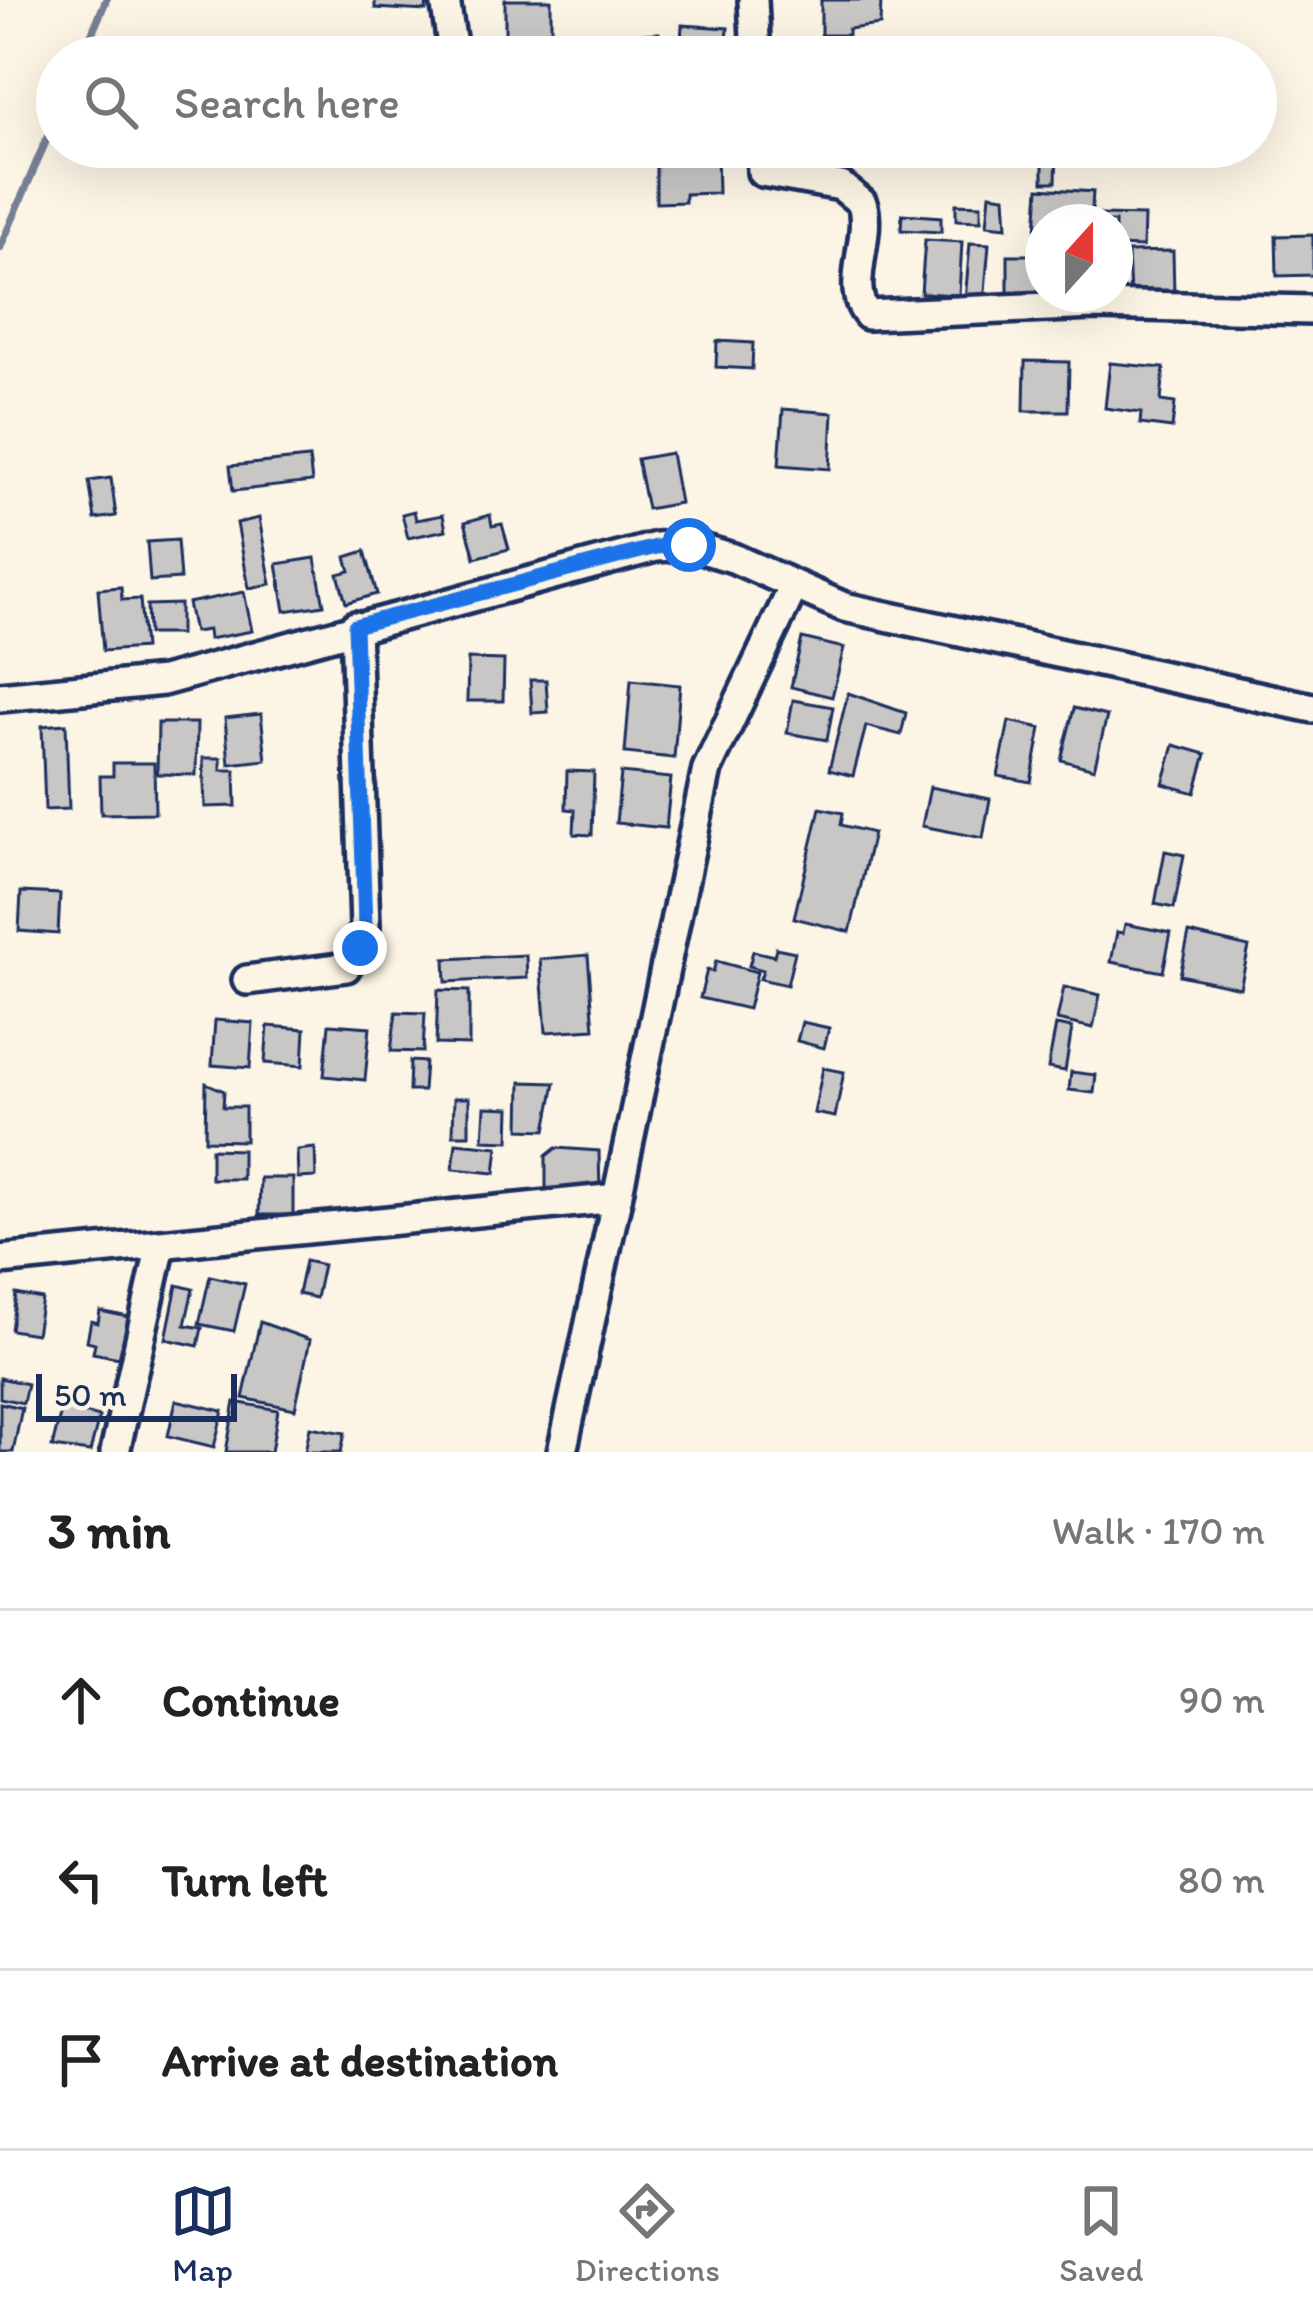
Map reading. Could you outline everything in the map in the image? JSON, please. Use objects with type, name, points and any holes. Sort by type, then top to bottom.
[{"type":"street","points":[[445,0],[451,36]]},
{"type":"street","points":[[753,0],[755,36]]},
{"type":"street","points":[[762,168],[762,172],[841,186],[862,203],[866,227],[858,296],[868,315],[1094,305],[1313,310]]},
{"type":"street","points":[[0,697],[163,681],[656,547],[689,545],[734,558],[844,607],[1313,708]]},
{"type":"street","points":[[562,1452],[707,769],[794,586]]},
{"type":"street","points":[[247,980],[346,967],[360,948],[365,926],[355,626]]},
{"type":"street","points":[[0,1260],[617,1198]]},
{"type":"street","points":[[115,1452],[160,1245]]},
{"type":"building","points":[[375,0],[427,0],[426,11],[375,8]]},
{"type":"building","points":[[505,0],[551,0],[551,36],[505,36]]},
{"type":"building","points":[[821,0],[881,0],[880,25],[848,29],[848,35],[821,35]]},
{"type":"building","points":[[682,25],[728,28],[727,36],[681,36]]},
{"type":"building","points":[[656,168],[717,168],[718,193],[685,194],[685,202],[656,203]]},
{"type":"building","points":[[1043,168],[1056,168],[1056,182],[1043,182]]},
{"type":"building","points":[[1039,188],[1093,192],[1092,204],[1038,204]]},
{"type":"building","points":[[990,194],[1005,196],[1007,227],[987,225]]},
{"type":"building","points":[[956,204],[981,205],[981,221],[956,220]]},
{"type":"building","points":[[902,214],[941,217],[941,232],[901,230]]},
{"type":"building","points":[[1133,216],[1144,216],[1143,247],[1133,247]]},
{"type":"building","points":[[1313,235],[1313,275],[1277,276],[1276,236]]},
{"type":"building","points":[[925,240],[962,242],[959,295],[921,293]]},
{"type":"building","points":[[970,243],[989,244],[984,303],[965,301]]},
{"type":"building","points":[[1173,251],[1174,295],[1133,297],[1133,252]]},
{"type":"building","points":[[1008,255],[1025,255],[1025,295],[1008,296]]},
{"type":"building","points":[[717,341],[753,343],[752,369],[716,367]]},
{"type":"building","points":[[1025,361],[1069,362],[1068,411],[1024,411]]},
{"type":"building","points":[[1110,363],[1164,368],[1161,401],[1175,403],[1172,428],[1140,424],[1141,413],[1105,408]]},
{"type":"building","points":[[783,409],[833,413],[830,469],[779,465]]},
{"type":"building","points":[[671,453],[680,503],[647,509],[637,459]]},
{"type":"building","points":[[309,458],[312,482],[233,491],[230,466]]},
{"type":"building","points":[[111,478],[116,516],[95,519],[89,481]]},
{"type":"building","points":[[414,511],[416,520],[443,515],[446,530],[408,538],[402,514]]},
{"type":"building","points":[[490,515],[492,526],[502,524],[509,549],[475,558],[465,522]]},
{"type":"building","points":[[259,518],[271,584],[249,588],[237,523]]},
{"type":"building","points":[[177,540],[180,579],[150,581],[147,542]]},
{"type":"building","points":[[365,551],[377,594],[346,603],[338,574],[350,571],[346,557]]},
{"type":"building","points":[[315,558],[324,605],[285,611],[277,564]]},
{"type":"building","points":[[121,587],[122,600],[140,599],[144,648],[103,651],[98,589]]},
{"type":"building","points":[[244,592],[252,631],[209,639],[208,630],[194,632],[188,603]]},
{"type":"building","points":[[180,604],[180,634],[148,634],[147,605]]},
{"type":"building","points":[[802,638],[844,648],[832,697],[791,687]]},
{"type":"building","points":[[468,659],[504,660],[503,701],[467,701]]},
{"type":"building","points":[[530,680],[546,680],[548,712],[532,713]]},
{"type":"building","points":[[631,680],[680,685],[674,758],[625,753]]},
{"type":"building","points":[[848,693],[906,713],[901,735],[866,726],[853,776],[829,770]]},
{"type":"building","points":[[793,700],[833,707],[827,740],[787,733]]},
{"type":"building","points":[[1074,708],[1107,716],[1094,769],[1061,760]]},
{"type":"building","points":[[261,714],[266,760],[229,764],[225,718]]},
{"type":"building","points":[[1009,721],[1041,728],[1031,782],[998,776]]},
{"type":"building","points":[[158,723],[197,723],[196,775],[157,774]]},
{"type":"building","points":[[66,724],[69,809],[45,810],[42,726]]},
{"type":"building","points":[[1174,745],[1206,754],[1195,793],[1163,784]]},
{"type":"building","points":[[203,758],[221,758],[221,770],[235,770],[236,806],[205,807]]},
{"type":"building","points":[[113,763],[154,763],[155,813],[101,814],[100,776],[113,776]]},
{"type":"building","points":[[567,771],[594,772],[592,835],[574,834],[575,810],[566,809]]},
{"type":"building","points":[[621,773],[671,778],[666,828],[616,823]]},
{"type":"building","points":[[930,787],[990,799],[983,838],[922,826]]},
{"type":"building","points":[[820,808],[843,813],[841,825],[873,833],[850,932],[794,918]]},
{"type":"building","points":[[1165,851],[1184,855],[1174,908],[1155,904]]},
{"type":"building","points":[[21,892],[60,894],[58,934],[19,931]]},
{"type":"building","points":[[1125,924],[1171,933],[1163,972],[1111,962],[1117,932],[1123,933]]},
{"type":"building","points":[[1189,933],[1249,947],[1240,988],[1180,975]]},
{"type":"building","points":[[776,948],[795,952],[787,985],[760,979],[763,970],[749,966],[753,951],[774,956]]},
{"type":"building","points":[[526,955],[527,978],[446,982],[445,959]]},
{"type":"building","points":[[588,955],[594,1029],[546,1032],[540,959]]},
{"type":"building","points":[[716,961],[757,972],[748,1009],[700,998],[707,970],[713,972]]},
{"type":"building","points":[[1064,987],[1100,995],[1093,1028],[1057,1020]]},
{"type":"building","points":[[438,990],[469,991],[469,1045],[436,1044]]},
{"type":"building","points":[[396,1012],[425,1013],[423,1052],[391,1051]]},
{"type":"building","points":[[215,1020],[253,1023],[250,1068],[212,1065]]},
{"type":"building","points":[[802,1022],[829,1028],[824,1048],[797,1041]]},
{"type":"building","points":[[329,1024],[370,1027],[365,1080],[324,1076]]},
{"type":"building","points":[[1056,1025],[1072,1028],[1065,1071],[1048,1068]]},
{"type":"building","points":[[268,1026],[305,1029],[303,1066],[265,1063]]},
{"type":"building","points":[[410,1061],[425,1062],[423,1091],[409,1091]]},
{"type":"building","points":[[823,1068],[844,1072],[835,1117],[814,1113]]},
{"type":"building","points":[[1071,1072],[1096,1075],[1094,1093],[1069,1090]]},
{"type":"building","points":[[521,1082],[555,1083],[546,1130],[520,1129]]},
{"type":"building","points":[[206,1083],[224,1091],[223,1107],[245,1107],[245,1141],[205,1140]]},
{"type":"building","points":[[454,1098],[469,1098],[469,1135],[453,1135]]},
{"type":"building","points":[[485,1107],[510,1108],[509,1141],[483,1140]]},
{"type":"building","points":[[456,1143],[498,1147],[495,1173],[453,1169]]},
{"type":"building","points":[[315,1148],[316,1177],[298,1178],[297,1150]]},
{"type":"building","points":[[556,1148],[599,1151],[600,1195],[554,1196],[546,1187],[546,1156]]},
{"type":"building","points":[[211,1149],[242,1150],[242,1179],[211,1179]]},
{"type":"building","points":[[260,1178],[293,1178],[293,1215],[259,1215]]},
{"type":"building","points":[[305,1261],[323,1265],[316,1298],[298,1294]]},
{"type":"building","points":[[210,1276],[245,1284],[234,1331],[199,1324]]},
{"type":"building","points":[[177,1285],[193,1289],[185,1325],[202,1328],[198,1346],[166,1339]]},
{"type":"building","points":[[16,1294],[42,1299],[36,1334],[11,1330]]},
{"type":"building","points":[[100,1311],[133,1318],[125,1359],[93,1353],[95,1343],[87,1341],[91,1321],[98,1323]]},
{"type":"building","points":[[260,1322],[310,1340],[295,1409],[243,1398]]},
{"type":"building","points":[[0,1378],[27,1384],[23,1403],[0,1398]]},
{"type":"building","points":[[176,1400],[223,1411],[214,1447],[168,1436]]},
{"type":"building","points":[[235,1402],[278,1410],[271,1452],[226,1452]]},
{"type":"building","points":[[0,1403],[22,1408],[13,1452],[0,1452]]},
{"type":"building","points":[[62,1407],[99,1417],[90,1452],[52,1447]]},
{"type":"building","points":[[310,1427],[345,1433],[341,1452],[305,1452]]},
{"type":"waterway","points":[[91,36],[106,0]]},
{"type":"waterway","points":[[0,248],[36,164]]},
{"type":"route","points":[[360,948],[365,926],[355,626],[656,547],[689,545]]}]
